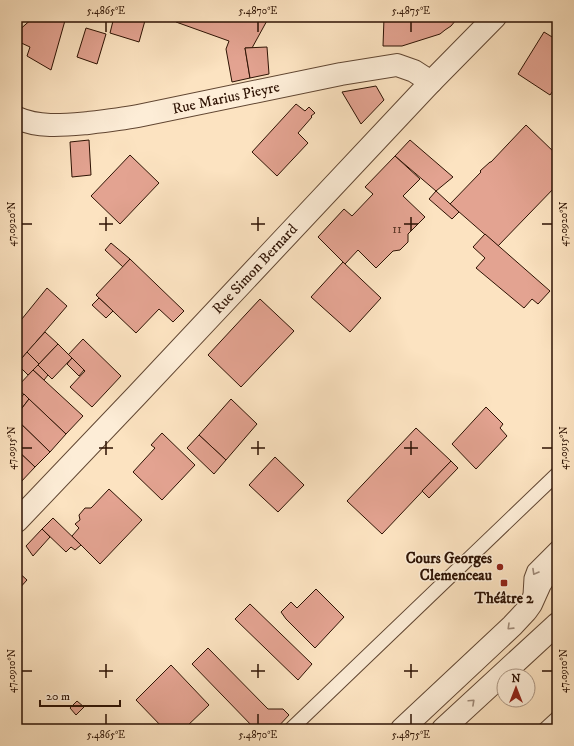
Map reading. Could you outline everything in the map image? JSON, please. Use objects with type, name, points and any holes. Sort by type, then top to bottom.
[{"type":"street","name":"Rue Simon Bernard","points":[[17,521],[430,82],[495,17]]},
{"type":"street","name":"Rue Marius Pieyre","points":[[17,118],[39,124],[58,126],[119,120],[341,74],[397,65],[414,71],[430,82]]},
{"type":"street","points":[[402,729],[512,626],[526,611],[531,604],[540,584],[549,570],[557,562]]},
{"type":"street","points":[[443,729],[557,624]]},
{"type":"lane","points":[[291,729],[557,474]]},
{"type":"lane","points":[[531,604],[531,578],[534,570],[557,547]]},
{"type":"lane","points":[[546,729],[557,718]]},
{"type":"building","points":[[34,17],[66,17],[51,70],[27,56],[30,47],[17,41],[17,32]]},
{"type":"building","points":[[114,17],[146,17],[139,42],[110,33]]},
{"type":"building","points":[[178,17],[269,17],[252,48],[245,48],[250,78],[232,82],[226,49],[229,41],[176,22]]},
{"type":"building","points":[[454,17],[456,20],[451,26],[440,34],[402,46],[383,46],[384,18]]},
{"type":"building","points":[[86,28],[106,34],[97,64],[77,57]]},
{"type":"building","points":[[544,32],[557,40],[557,85],[550,95],[518,74]]},
{"type":"building","points":[[267,47],[269,74],[250,78],[245,48]]},
{"type":"building","points":[[376,86],[384,100],[361,124],[342,92]]},
{"type":"building","points":[[296,104],[305,111],[309,107],[315,113],[298,133],[308,143],[277,176],[252,152]]},
{"type":"building","points":[[526,125],[557,155],[557,185],[498,246],[450,204],[481,172],[480,171],[491,162]]},
{"type":"building","points":[[89,140],[91,175],[72,177],[70,142]]},
{"type":"building","points":[[410,140],[453,177],[436,191],[395,156]]},
{"type":"building","points":[[130,155],[159,183],[120,224],[91,196]]},
{"type":"building","points":[[395,156],[420,179],[403,196],[425,217],[408,234],[408,242],[400,250],[393,251],[376,268],[358,250],[345,264],[318,237],[344,209],[352,216],[373,194],[365,187]]},
{"type":"building","points":[[436,191],[459,212],[452,219],[429,199]]},
{"type":"building","points":[[485,234],[550,291],[538,304],[532,299],[524,308],[476,268],[485,258],[473,247]]},
{"type":"building","points":[[111,243],[130,259],[123,267],[105,250]]},
{"type":"building","points":[[130,259],[184,311],[173,322],[159,309],[136,333],[96,295]]},
{"type":"building","points":[[343,262],[381,298],[350,332],[311,297]]},
{"type":"building","points":[[47,288],[67,306],[17,364],[17,325]]},
{"type":"building","points":[[99,298],[113,311],[106,318],[92,305]]},
{"type":"building","points":[[260,299],[294,331],[241,387],[208,355]]},
{"type":"building","points":[[45,332],[58,344],[39,364],[27,352]]},
{"type":"building","points":[[83,339],[121,376],[92,407],[70,387],[85,371],[68,355]]},
{"type":"building","points":[[58,344],[72,358],[52,379],[38,365]]},
{"type":"building","points":[[27,352],[39,364],[28,375],[17,364]]},
{"type":"building","points":[[72,358],[84,370],[79,376],[67,364]]},
{"type":"building","points":[[38,365],[48,375],[44,380],[33,370]]},
{"type":"building","points":[[33,370],[83,416],[66,434],[17,388]]},
{"type":"building","points":[[24,394],[29,399],[19,412],[17,410],[17,402]]},
{"type":"building","points":[[29,399],[66,434],[50,452],[17,420],[17,410],[19,412]]},
{"type":"building","points":[[231,399],[257,424],[226,460],[199,435]]},
{"type":"building","points":[[486,407],[503,424],[500,428],[507,436],[476,469],[452,444]]},
{"type":"building","points":[[17,420],[50,452],[35,467],[17,450]]},
{"type":"building","points":[[416,428],[451,461],[382,534],[347,501]]},
{"type":"building","points":[[162,433],[195,465],[162,500],[133,472],[155,448],[151,445]]},
{"type":"building","points":[[199,435],[226,460],[214,474],[187,448]]},
{"type":"building","points":[[17,450],[35,467],[19,484],[17,482]]},
{"type":"building","points":[[275,457],[304,485],[278,512],[249,485]]},
{"type":"building","points":[[451,461],[458,468],[429,498],[422,491]]},
{"type":"building","points":[[109,489],[142,520],[100,564],[72,536],[79,528],[75,524],[80,520],[79,515],[85,508],[91,508]]},
{"type":"building","points":[[53,518],[81,545],[75,550],[71,547],[66,552],[42,529]]},
{"type":"building","points":[[42,529],[50,537],[33,556],[26,546]]},
{"type":"building","points":[[17,571],[27,580],[17,591]]},
{"type":"building","points":[[316,589],[344,617],[315,648],[281,612],[291,602],[297,608]]},
{"type":"building","points":[[250,604],[312,664],[298,680],[235,619]]},
{"type":"building","points":[[17,636],[22,642],[17,646]]},
{"type":"building","points":[[208,648],[268,709],[283,709],[289,715],[276,729],[255,729],[192,664]]},
{"type":"building","points":[[171,665],[209,705],[184,729],[164,729],[136,700]]},
{"type":"building","points":[[77,701],[84,707],[76,715],[70,708]]},
{"type":"place","name":"Cours Georges Clemenceau","points":[[500,567]]},
{"type":"place","name":"Théâtre 2","points":[[504,583]]}]
